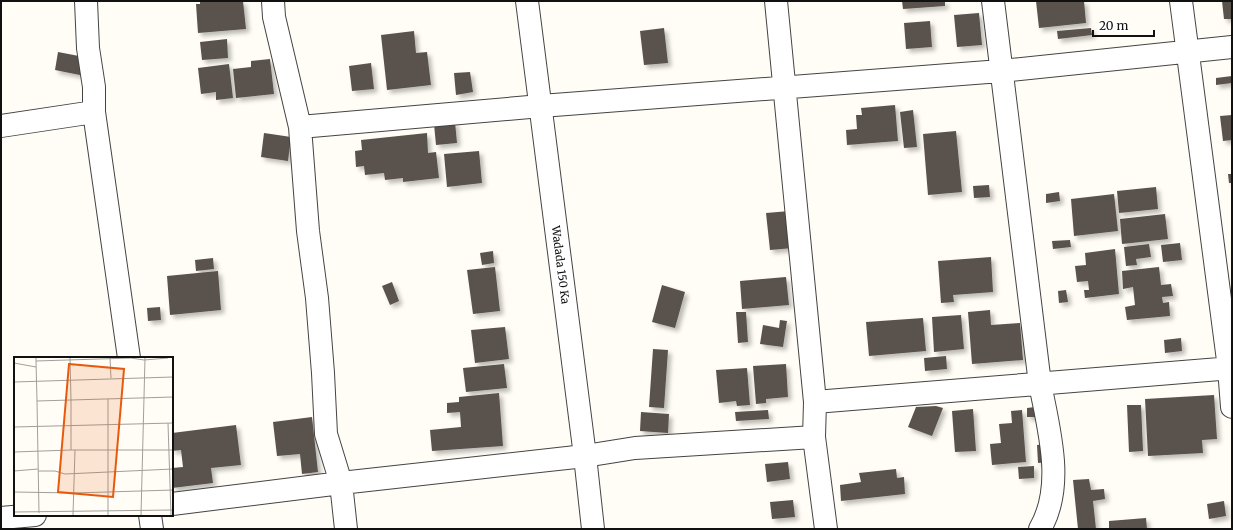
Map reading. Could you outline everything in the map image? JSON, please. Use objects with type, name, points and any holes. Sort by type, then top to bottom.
[{"type":"street","points":[[86,1],[88,48],[94,87],[94,112],[129,357]]},
{"type":"street","points":[[272,1],[274,17],[300,127],[308,231],[317,298],[326,434],[341,483],[346,529]]},
{"type":"street","name":"Wadada 150 Ka","points":[[527,1],[585,456],[592,529]]},
{"type":"street","points":[[776,1],[815,402],[814,437],[826,529]]},
{"type":"street","points":[[993,1],[1040,384],[1049,428],[1054,471],[1048,516],[1040,529]]},
{"type":"street","points":[[1182,1],[1230,368],[1232,406]]},
{"type":"street","points":[[300,127],[541,106],[785,89],[1002,71],[1232,47]]},
{"type":"street","points":[[1,126],[94,112]]},
{"type":"street","points":[[815,402],[1230,368]]},
{"type":"street","points":[[173,504],[341,483],[585,456],[635,448],[814,437]]},
{"type":"street","points":[[1,518],[24,516]]},
{"type":"street","points":[[150,516],[152,529]]},
{"type":"building","points":[[200,1],[243,1],[246,29],[198,33],[196,4],[200,4]]},
{"type":"building","points":[[902,1],[945,1],[945,6],[903,9]]},
{"type":"building","points":[[1036,1],[1084,1],[1086,23],[1039,28]]},
{"type":"building","points":[[1222,1],[1232,1],[1232,19],[1224,19]]},
{"type":"building","points":[[979,13],[982,45],[957,47],[954,15]]},
{"type":"building","points":[[930,21],[932,47],[906,49],[904,23]]},
{"type":"building","points":[[664,28],[668,63],[644,65],[640,31]]},
{"type":"building","points":[[1091,28],[1092,35],[1058,39],[1057,31]]},
{"type":"building","points":[[414,31],[416,53],[427,52],[431,85],[387,90],[381,35]]},
{"type":"building","points":[[227,39],[228,58],[202,60],[200,42]]},
{"type":"building","points":[[58,52],[84,57],[80,75],[55,70]]},
{"type":"building","points":[[270,59],[274,94],[236,98],[233,69],[251,67],[251,61]]},
{"type":"building","points":[[371,63],[374,89],[352,91],[349,66]]},
{"type":"building","points":[[229,64],[233,98],[216,100],[216,92],[201,94],[198,68]]},
{"type":"building","points":[[470,72],[473,92],[456,95],[454,73]]},
{"type":"building","points":[[1232,76],[1232,83],[1216,85],[1216,78]]},
{"type":"building","points":[[895,105],[898,141],[847,145],[846,130],[857,129],[856,115],[862,115],[861,108]]},
{"type":"building","points":[[913,110],[917,147],[904,148],[900,112]]},
{"type":"building","points":[[1232,115],[1232,140],[1223,141],[1220,116]]},
{"type":"building","points":[[455,122],[457,143],[436,145],[434,124]]},
{"type":"building","points":[[956,131],[962,192],[928,195],[923,134]]},
{"type":"building","points":[[264,133],[291,137],[288,161],[261,157]]},
{"type":"building","points":[[427,133],[428,153],[436,152],[439,178],[403,182],[403,178],[385,180],[384,173],[365,175],[364,166],[356,167],[355,151],[362,150],[361,140]]},
{"type":"building","points":[[479,151],[482,183],[447,187],[444,154]]},
{"type":"building","points":[[1228,174],[1232,174],[1232,183],[1229,183]]},
{"type":"building","points":[[989,185],[990,197],[974,198],[973,186]]},
{"type":"building","points":[[1156,187],[1158,209],[1119,213],[1117,191]]},
{"type":"building","points":[[1059,192],[1060,201],[1046,203],[1046,194]]},
{"type":"building","points":[[1114,194],[1118,231],[1074,236],[1071,199]]},
{"type":"building","points":[[790,211],[793,248],[770,250],[766,213]]},
{"type":"building","points":[[1165,214],[1168,239],[1122,244],[1120,219]]},
{"type":"building","points":[[1070,240],[1071,247],[1053,249],[1052,241]]},
{"type":"building","points":[[1180,243],[1182,260],[1163,262],[1161,245]]},
{"type":"building","points":[[1149,244],[1151,257],[1136,259],[1137,265],[1126,266],[1124,247]]},
{"type":"building","points":[[1115,249],[1119,294],[1085,298],[1084,290],[1089,290],[1088,281],[1077,282],[1075,266],[1086,265],[1085,253]]},
{"type":"building","points":[[493,251],[494,263],[482,265],[480,253]]},
{"type":"building","points":[[991,257],[993,292],[953,295],[954,302],[941,303],[938,261]]},
{"type":"building","points":[[213,258],[214,269],[196,271],[195,260]]},
{"type":"building","points":[[495,267],[500,311],[473,314],[467,270]]},
{"type":"building","points":[[1159,267],[1161,285],[1171,284],[1173,296],[1162,297],[1163,303],[1169,302],[1170,316],[1127,320],[1125,307],[1135,305],[1133,287],[1123,289],[1122,271]]},
{"type":"building","points":[[218,271],[221,310],[170,315],[167,276]]},
{"type":"building","points":[[786,277],[789,305],[742,309],[740,281]]},
{"type":"building","points":[[392,282],[399,301],[390,305],[382,286]]},
{"type":"building","points":[[662,285],[685,292],[675,328],[652,322]]},
{"type":"building","points":[[1066,290],[1068,302],[1059,303],[1058,291]]},
{"type":"building","points":[[160,307],[161,320],[148,321],[147,308]]},
{"type":"building","points":[[990,310],[991,325],[1020,323],[1023,360],[972,364],[968,312]]},
{"type":"building","points":[[736,312],[746,312],[748,342],[738,343]]},
{"type":"building","points":[[961,315],[964,349],[934,352],[932,317]]},
{"type":"building","points":[[923,318],[926,351],[869,356],[866,322]]},
{"type":"building","points":[[780,320],[787,321],[783,347],[760,344],[763,325],[779,328]]},
{"type":"building","points":[[505,327],[509,359],[475,363],[471,330]]},
{"type":"building","points":[[1181,338],[1182,351],[1165,353],[1164,340]]},
{"type":"building","points":[[653,349],[668,350],[664,408],[649,407]]},
{"type":"building","points":[[946,356],[947,369],[925,371],[924,358]]},
{"type":"building","points":[[504,364],[507,388],[466,392],[463,368]]},
{"type":"building","points":[[786,364],[788,397],[766,399],[766,403],[756,404],[753,366]]},
{"type":"building","points":[[747,368],[750,405],[737,406],[736,401],[719,403],[716,370]]},
{"type":"building","points":[[499,393],[503,446],[432,451],[430,430],[461,427],[460,412],[447,413],[447,403],[459,402],[459,397]]},
{"type":"building","points":[[1214,395],[1217,439],[1202,440],[1203,453],[1148,456],[1145,399]]},
{"type":"building","points":[[1127,405],[1141,405],[1143,451],[1129,452]]},
{"type":"building","points":[[936,406],[943,408],[932,436],[908,427],[916,407]]},
{"type":"building","points":[[1035,407],[1035,417],[1027,417],[1027,408]]},
{"type":"building","points":[[973,409],[976,451],[955,452],[952,411]]},
{"type":"building","points":[[768,410],[769,419],[736,421],[735,412]]},
{"type":"building","points":[[1022,410],[1026,462],[992,465],[990,444],[1001,443],[999,424],[1012,423],[1011,411]]},
{"type":"building","points":[[641,412],[669,414],[668,433],[640,431]]},
{"type":"building","points":[[312,417],[318,472],[302,474],[300,454],[277,456],[273,422]]},
{"type":"building","points":[[236,425],[241,465],[211,468],[213,483],[173,488],[173,468],[183,467],[181,450],[173,451],[173,433]]},
{"type":"building","points":[[1046,444],[1047,462],[1038,463],[1037,445]]},
{"type":"building","points":[[788,462],[790,479],[767,482],[765,464]]},
{"type":"building","points":[[1034,466],[1034,478],[1019,479],[1018,467]]},
{"type":"building","points":[[896,469],[897,478],[904,477],[905,494],[841,501],[840,485],[861,482],[859,473]]},
{"type":"building","points":[[1089,479],[1091,490],[1104,489],[1105,499],[1093,501],[1096,529],[1078,529],[1073,480]]},
{"type":"building","points":[[793,500],[795,517],[772,519],[770,502]]},
{"type":"building","points":[[1224,501],[1226,516],[1209,519],[1207,504]]},
{"type":"building","points":[[1146,518],[1147,529],[1109,529],[1109,521]]}]
